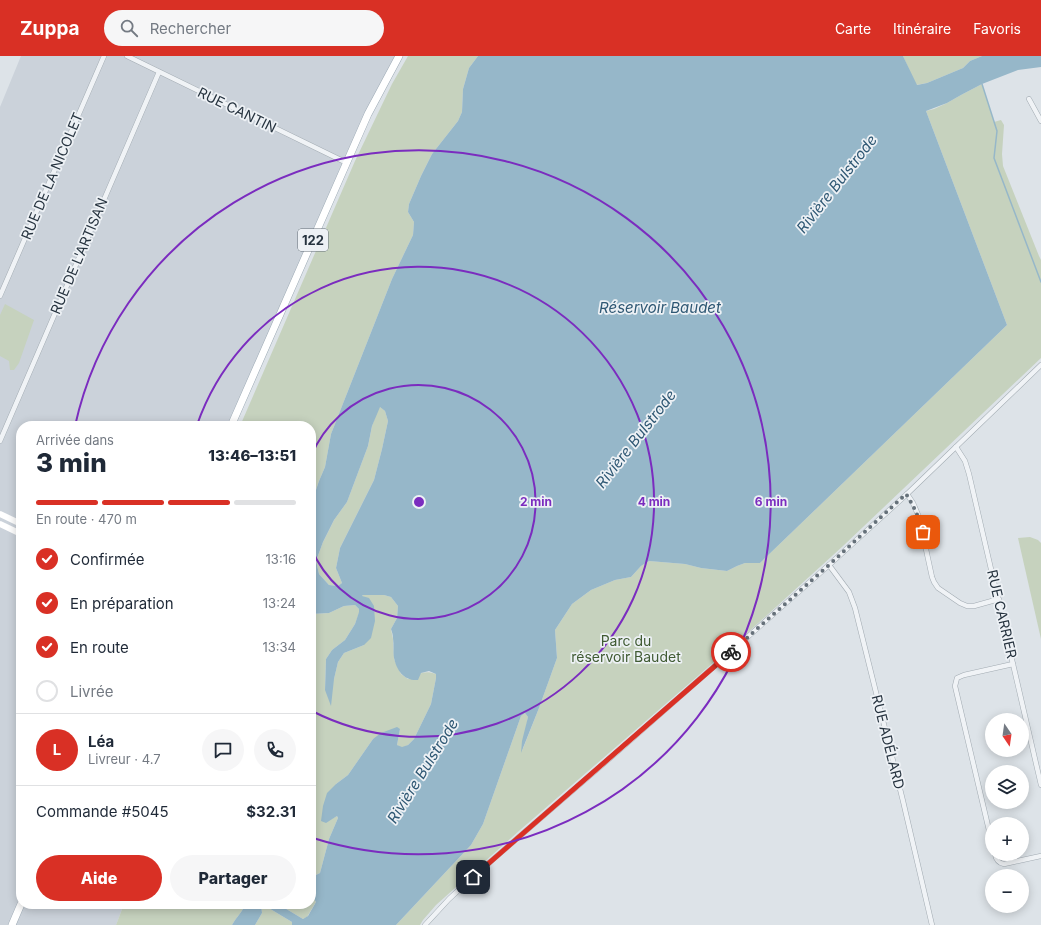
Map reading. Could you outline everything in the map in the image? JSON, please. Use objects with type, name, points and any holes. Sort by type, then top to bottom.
[{"type":"main road","name":"122","points":[[233,421],[368,114],[399,56]]},
{"type":"main road","points":[[0,514],[16,522]]},
{"type":"main road","points":[[0,524],[16,532]]},
{"type":"main road","points":[[12,925],[19,909]]},
{"type":"street","name":"RUE DE LA NICOLET","points":[[0,296],[104,56]]},
{"type":"street","name":"RUE CANTIN","points":[[127,56],[347,163]]},
{"type":"street","name":"RUE DE L'ARTISAN","points":[[0,441],[159,72]]},
{"type":"street","points":[[1029,100],[1041,121]]},
{"type":"street","points":[[425,925],[440,908],[475,875],[829,565],[956,447],[1041,365]]},
{"type":"street","name":"RUE CARRIER","points":[[956,447],[966,461],[968,467],[1041,785]]},
{"type":"street","points":[[906,494],[919,517],[932,577],[935,584],[960,603],[967,606],[974,606],[999,599]]},
{"type":"street","name":"RUE ADÉLARD","points":[[829,565],[849,592],[856,608],[932,925]]},
{"type":"street","points":[[986,817],[954,686],[957,678],[964,675],[1013,664]]},
{"type":"street","points":[[1029,859],[1041,856]]},
{"type":"street","points":[[998,861],[1004,864],[1018,861]]},
{"type":"shaded area","points":[[21,56],[399,56],[368,114],[233,421],[16,421],[16,909],[122,909],[116,925],[0,925],[0,107]]},
{"type":"green space","points":[[408,56],[478,56],[469,68],[463,89],[462,112],[458,121],[432,154],[409,204],[408,212],[414,222],[413,235],[392,279],[331,434],[325,467],[316,490],[316,421],[242,421],[355,161],[392,84]]},
{"type":"green space","points":[[903,56],[982,56],[970,61],[963,68],[927,83],[916,85]]},
{"type":"green space","name":"Parc du réservoir Baudet","points":[[982,84],[994,122],[1001,120],[1004,125],[1002,154],[1003,166],[1041,260],[1041,358],[843,546],[744,636],[520,830],[436,905],[420,925],[396,925],[471,845],[483,824],[521,716],[525,713],[528,717],[522,751],[557,658],[555,630],[572,604],[591,590],[615,580],[631,577],[641,566],[649,561],[685,564],[701,568],[727,571],[745,563],[760,563],[1007,325],[926,111],[947,103]]},
{"type":"green space","points":[[5,304],[34,320],[19,363],[14,370],[10,370],[9,361],[0,356],[0,315]]},
{"type":"green space","points":[[379,406],[385,411],[388,421],[374,480],[340,548],[336,568],[342,583],[338,586],[329,585],[319,574],[316,561],[323,542],[334,520],[347,502],[368,446],[372,426]]},
{"type":"green space","points":[[1030,537],[1041,543],[1041,639],[1018,538]]},
{"type":"green space","points":[[363,595],[384,595],[391,597],[398,606],[397,618],[391,629],[394,659],[401,674],[408,679],[428,672],[436,674],[436,678],[431,704],[414,739],[402,748],[397,745],[400,729],[373,739],[348,775],[336,784],[326,822],[337,816],[338,818],[329,839],[320,873],[316,875],[316,614],[329,613],[344,606],[355,605],[359,609],[355,624],[345,640],[332,650],[326,659],[325,690],[334,679],[338,662],[344,653],[364,645]]},
{"type":"green space","points":[[122,909],[243,909],[232,925],[116,925]]},
{"type":"green space","points":[[262,909],[270,909],[292,922],[292,925],[255,925],[262,913]]},
{"type":"green space","points":[[286,909],[312,909],[307,917],[303,919]]},
{"type":"water","name":"Réservoir Baudet","points":[[478,56],[903,56],[917,85],[927,83],[963,68],[970,61],[982,56],[1041,56],[1041,67],[1018,70],[982,84],[947,103],[926,111],[1007,325],[760,563],[745,563],[727,571],[701,568],[685,564],[649,561],[641,566],[631,577],[615,580],[591,590],[572,604],[555,630],[557,658],[521,753],[522,741],[528,717],[525,713],[521,716],[483,824],[471,845],[396,925],[292,925],[292,922],[270,909],[286,909],[303,919],[308,916],[312,909],[316,909],[316,875],[320,873],[329,839],[338,818],[337,816],[326,823],[321,821],[327,793],[348,775],[373,739],[381,733],[397,727],[400,729],[397,745],[402,747],[408,745],[414,739],[431,704],[436,674],[429,671],[421,673],[418,680],[409,679],[399,671],[395,663],[391,629],[397,618],[398,606],[391,597],[384,595],[363,595],[362,596],[369,598],[374,606],[375,621],[371,638],[364,645],[344,653],[338,662],[334,679],[331,706],[325,690],[326,659],[332,650],[345,640],[355,624],[359,609],[355,605],[344,606],[329,613],[316,614],[316,561],[316,490],[325,467],[331,434],[392,279],[413,235],[414,222],[408,212],[409,204],[432,154],[458,121],[462,112],[463,89],[469,68]],"holes":[[[380,407],[385,411],[388,421],[382,449],[374,480],[340,548],[336,568],[342,583],[338,586],[329,585],[319,574],[316,561],[323,542],[334,520],[347,502],[368,446],[372,426]]]},
{"type":"water","points":[[262,909],[262,913],[255,925],[232,925],[243,910]]},
{"type":"waterway","points":[[982,84],[997,131],[994,158],[1041,282]]},
{"type":"way so far","points":[[731,652],[906,494],[919,517],[923,532]]},
{"type":"route","points":[[473,877],[731,652]]},
{"type":"water label","name":"Rivière Bulstrode","points":[[837,184]]},
{"type":"water label","name":"Rivière Bulstrode","points":[[636,439]]},
{"type":"water label","name":"Rivière Bulstrode","points":[[423,771]]}]
